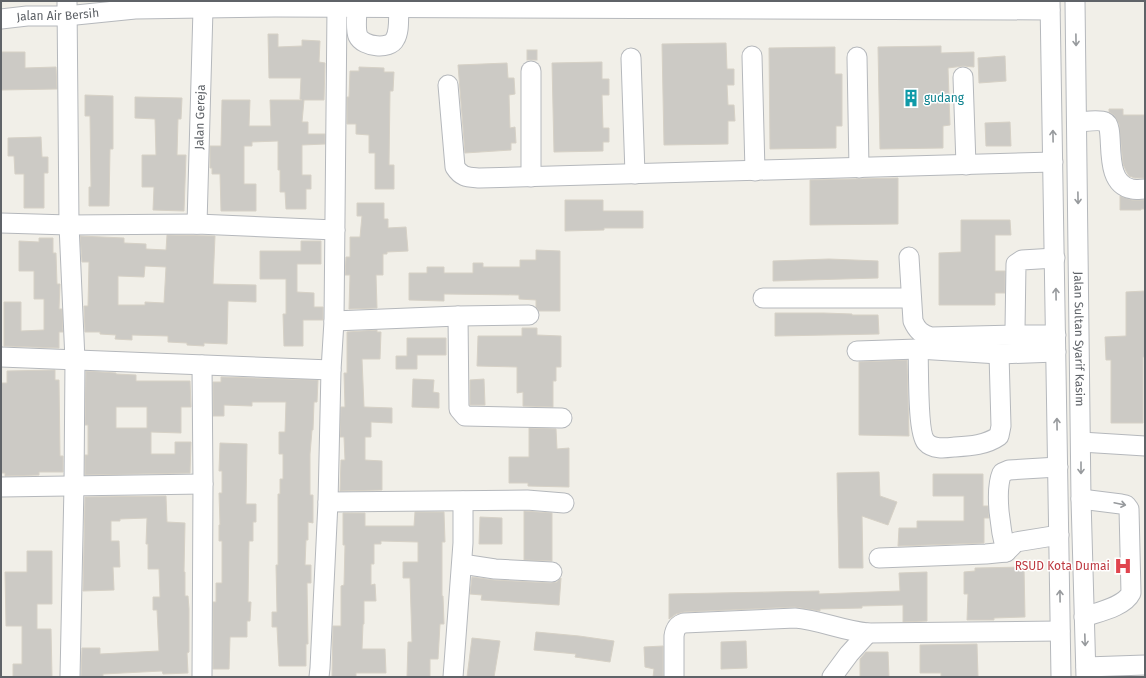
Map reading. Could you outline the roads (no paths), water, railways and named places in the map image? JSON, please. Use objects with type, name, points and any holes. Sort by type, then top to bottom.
[{"type":"street","name":"Jalan Sultan Syarif Kasim","points":[[1075,1],[1081,499],[1086,672]]},
{"type":"street","name":"Jalan Air Bersih","points":[[1,19],[27,16],[67,8],[135,5],[203,9],[260,4],[337,8],[549,5],[1050,5]]},
{"type":"street","name":"Jalan Sultan Syarif Kasim","points":[[1050,5],[1054,167],[1061,677]]},
{"type":"street","points":[[67,8],[68,225],[75,360],[70,677]]},
{"type":"street","points":[[319,677],[328,502],[331,370],[334,321],[337,8]]},
{"type":"street","points":[[357,8],[357,34],[361,41],[368,45],[388,45],[395,40],[397,34],[399,8]]},
{"type":"street","name":"Jalan Gereja","points":[[198,224],[203,9]]},
{"type":"street","points":[[752,56],[755,171]]},
{"type":"street","points":[[857,57],[859,168]]},
{"type":"street","points":[[631,58],[635,174]]},
{"type":"street","points":[[531,71],[531,177]]},
{"type":"street","points":[[963,77],[966,165]]},
{"type":"street","points":[[448,85],[455,168],[459,174],[466,177],[531,177],[966,165],[1054,167],[1077,172]]},
{"type":"street","points":[[1077,122],[1106,122],[1109,125],[1110,130],[1111,160],[1118,178],[1123,185],[1132,189],[1145,189]]},
{"type":"street","points":[[1,223],[68,225],[198,224],[335,230]]},
{"type":"street","points":[[909,257],[913,321],[916,328],[924,335],[931,337],[1016,335],[1056,343]]},
{"type":"street","points":[[1016,335],[1016,264],[1022,260],[1055,258]]},
{"type":"street","points":[[763,298],[911,298]]},
{"type":"street","points":[[334,321],[529,315]]},
{"type":"street","points":[[458,316],[461,413],[465,416],[562,418]]},
{"type":"street","points":[[858,351],[918,349],[999,354],[1056,343]]},
{"type":"street","points":[[918,349],[920,414],[923,438],[927,443],[939,448],[977,445],[991,441],[999,436],[1001,426],[999,354]]},
{"type":"street","points":[[1,357],[331,370]]},
{"type":"street","points":[[202,365],[202,677]]},
{"type":"street","points":[[1081,442],[1145,446]]},
{"type":"street","points":[[1006,552],[1000,529],[999,484],[1002,473],[1009,470],[1058,466]]},
{"type":"street","points":[[1,487],[203,484]]},
{"type":"street","points":[[1081,499],[1121,504],[1130,508],[1131,593],[1121,604],[1084,617]]},
{"type":"street","points":[[328,502],[527,500],[564,503]]},
{"type":"street","points":[[453,677],[462,564],[463,501]]},
{"type":"street","points":[[879,558],[1006,552],[1016,542],[1059,535]]},
{"type":"street","points":[[462,564],[495,569],[552,572]]},
{"type":"street","points":[[674,677],[675,629],[679,624],[684,623],[795,618],[868,633],[1060,631]]},
{"type":"street","points":[[832,677],[868,633]]},
{"type":"street","points":[[1086,672],[1145,665]]},
{"type":"place","name":"gudang","points":[[911,98]]},
{"type":"place","name":"RSUD Kota Dumai","points":[[1123,566]]}]
